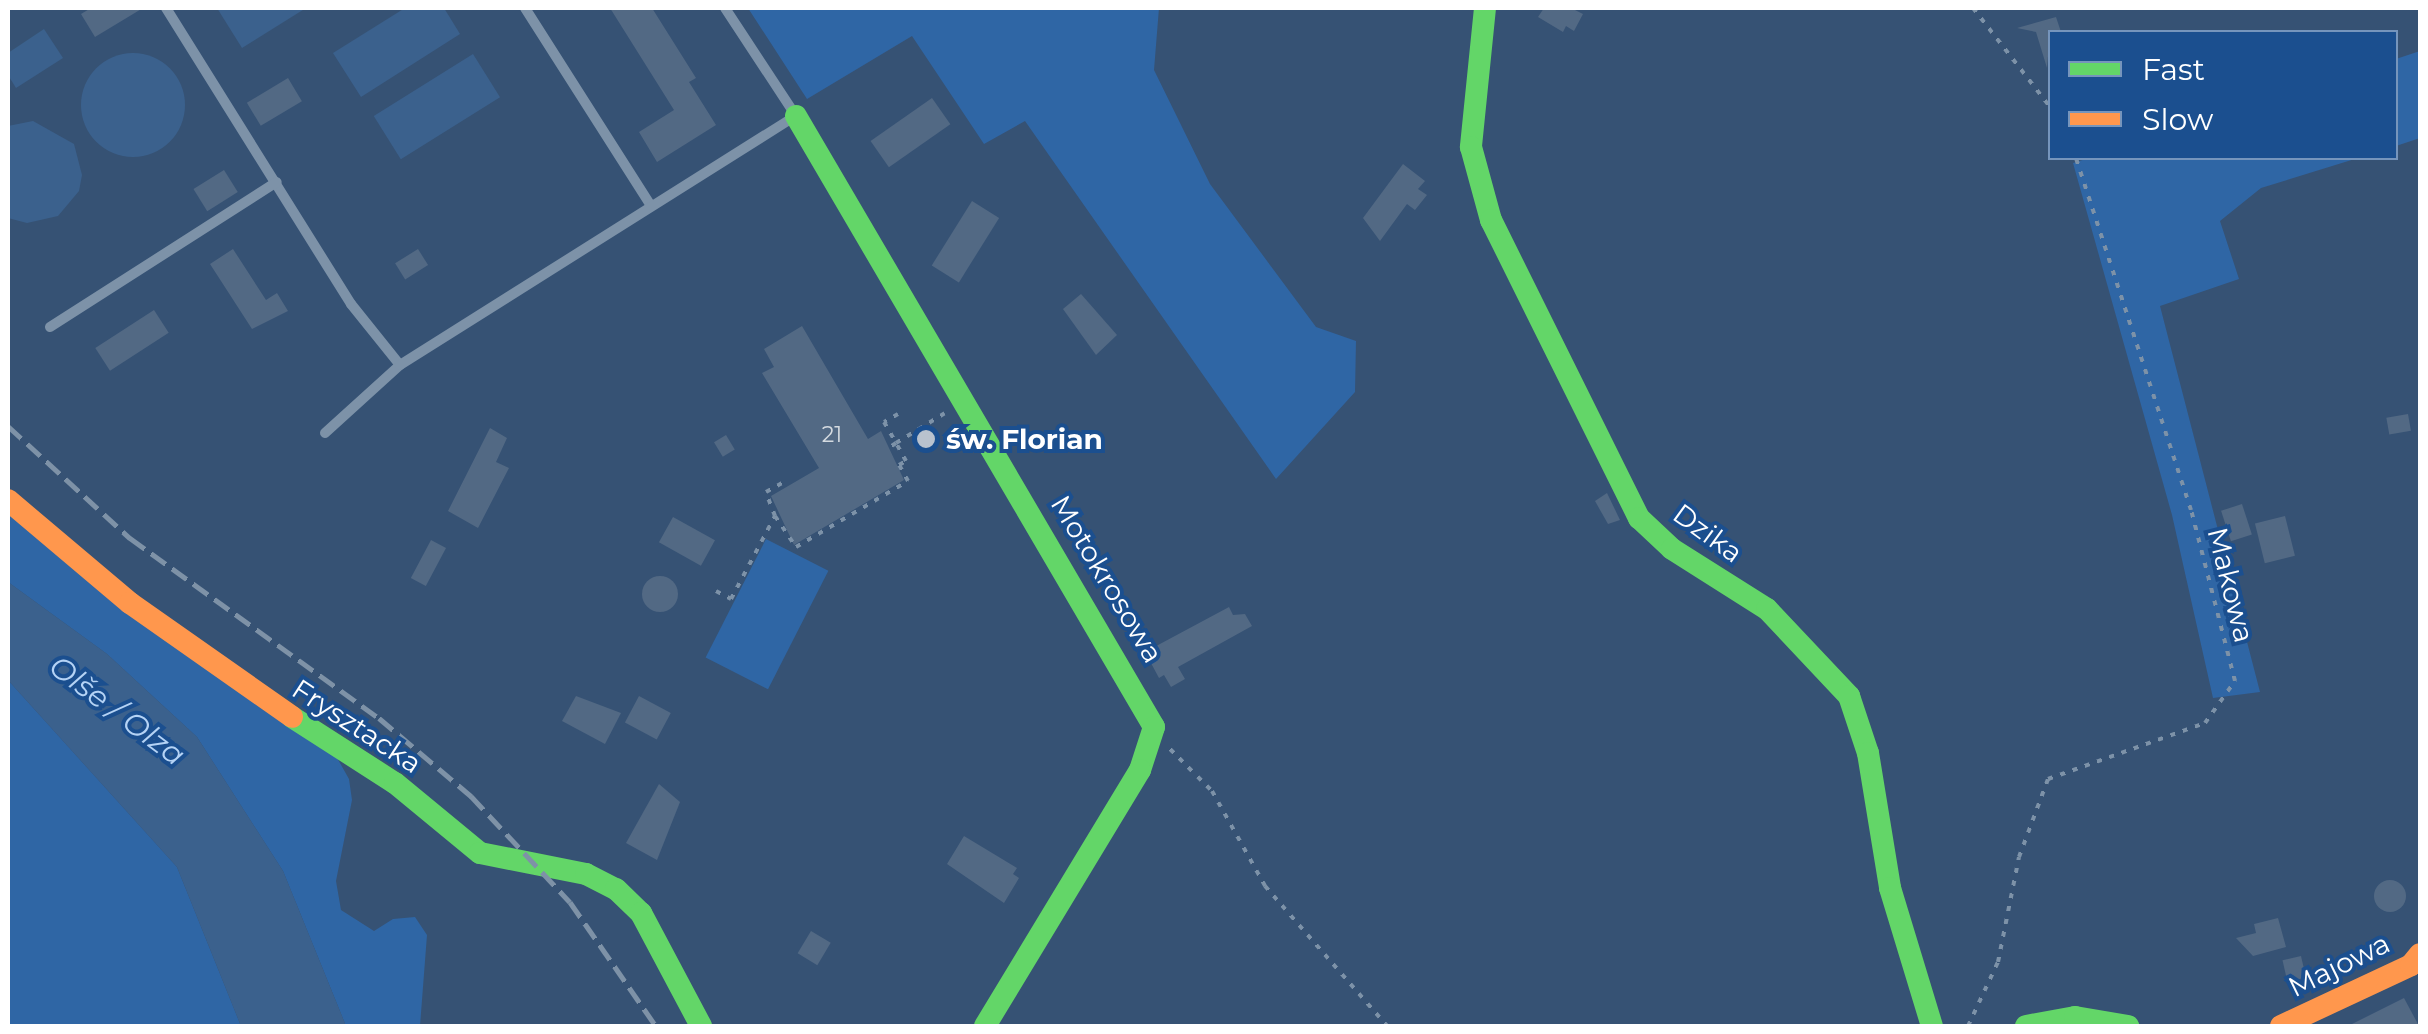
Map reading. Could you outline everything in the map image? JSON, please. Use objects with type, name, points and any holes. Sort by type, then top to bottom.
[{"type":"street","name":"Dzika","points":[[1484,8],[1471,147],[1490,220],[1639,518],[1672,549],[1767,609],[1849,696],[1868,753],[1890,888],[1932,1026]]},
{"type":"street","name":"Motokrosowa","points":[[796,116],[1148,707],[1152,744]]},
{"type":"street","name":"Frysztacka","points":[[8,500],[130,604],[235,681],[395,783],[480,853],[586,874],[616,889],[641,912],[701,1026]]},
{"type":"street","points":[[985,1026],[1152,744]]},
{"type":"street","name":"Majowa","points":[[2281,1026],[2411,965],[2420,954]]},
{"type":"street","points":[[2026,1026],[2075,1017],[2128,1026]]},
{"type":"lane","points":[[166,8],[351,304],[400,365]]},
{"type":"lane","points":[[524,8],[649,203]]},
{"type":"lane","points":[[325,433],[400,365],[649,203],[796,116],[724,8]]},
{"type":"lane","points":[[50,327],[276,182]]},
{"type":"path","points":[[1973,8],[2048,104]]},
{"type":"path","name":"Makowa","points":[[1968,1026],[1998,962],[2019,857],[2048,779],[2205,724],[2235,681],[2191,510],[2077,160]]},
{"type":"path","points":[[893,445],[966,400]]},
{"type":"path","points":[[786,482],[766,492],[775,516],[796,547],[905,482],[899,465],[906,461],[893,445],[884,422],[898,414]]},
{"type":"path","points":[[716,592],[731,599],[775,516]]},
{"type":"path","points":[[1152,744],[1190,764],[1265,886],[1387,1026]]},
{"type":"shaded area","points":[[748,8],[1159,8],[1154,70],[1210,184],[1316,327],[1356,341],[1355,392],[1276,479],[1025,121],[984,144],[912,36],[807,99]]},
{"type":"shaded area","points":[[2420,51],[2420,138],[2398,145],[2398,58]]},
{"type":"shaded area","points":[[2352,160],[2261,188],[2220,221],[2239,279],[2160,306],[2260,692],[2213,698],[2172,515],[2073,163]]},
{"type":"shaded area","points":[[8,513],[336,756],[349,779],[352,800],[336,881],[341,910],[374,931],[393,919],[415,917],[427,935],[420,1026],[346,1026],[283,871],[197,737],[107,654],[8,582]]},
{"type":"shaded area","points":[[766,539],[828,571],[768,689],[706,658]]},
{"type":"shaded area","points":[[8,680],[177,867],[241,1026],[8,1026]]},
{"type":"water","points":[[217,8],[306,8],[242,48]]},
{"type":"water","points":[[405,8],[444,8],[460,34],[361,97],[333,53]]},
{"type":"water","points":[[44,29],[63,58],[16,88],[8,75],[8,53]]},
{"type":"water","points":[[133,53],[153,57],[176,76],[185,105],[181,125],[162,148],[133,157],[113,153],[90,134],[81,105],[85,85],[104,62]]},
{"type":"water","points":[[473,54],[500,97],[401,159],[374,116]]},
{"type":"water","points":[[33,121],[74,144],[82,175],[79,191],[58,216],[27,223],[8,218],[8,126]]},
{"type":"water","name":"Olše / Olza","points":[[8,582],[107,654],[197,737],[283,871],[346,1026],[241,1026],[177,867],[8,680]]},
{"type":"building","points":[[91,8],[143,8],[95,37],[81,14]]},
{"type":"building","points":[[610,8],[652,8],[696,78],[689,82],[716,125],[657,162],[639,132],[674,110]]},
{"type":"building","points":[[1544,8],[1571,8],[1583,14],[1574,31],[1566,26],[1563,32],[1538,17]]},
{"type":"building","points":[[2056,17],[2060,30],[2048,30],[2047,68],[2036,32],[2017,28]]},
{"type":"building","points":[[288,78],[302,101],[261,126],[247,103]]},
{"type":"building","points":[[932,98],[950,124],[889,167],[871,141]]},
{"type":"building","points":[[1403,164],[1425,181],[1418,189],[1427,195],[1415,210],[1407,204],[1380,241],[1363,218]]},
{"type":"building","points":[[224,170],[238,192],[207,211],[193,189]]},
{"type":"building","points":[[972,201],[999,218],[959,282],[932,265]]},
{"type":"building","points":[[233,249],[266,300],[277,293],[288,311],[252,329],[210,264]]},
{"type":"building","points":[[418,249],[428,265],[405,279],[395,263]]},
{"type":"building","points":[[1081,294],[1117,335],[1096,355],[1063,309]]},
{"type":"building","points":[[154,310],[169,333],[110,371],[95,348]]},
{"type":"building","points":[[802,326],[868,439],[881,431],[904,480],[794,545],[771,496],[819,468],[762,373],[774,367],[764,349]]},
{"type":"building","points":[[2408,414],[2411,431],[2389,435],[2386,418]]},
{"type":"building","points":[[490,428],[507,438],[496,462],[509,468],[478,528],[448,511]]},
{"type":"building","points":[[726,435],[735,450],[723,457],[714,442]]},
{"type":"building","points":[[1607,493],[1620,520],[1608,524],[1595,501]]},
{"type":"building","points":[[2242,504],[2252,534],[2231,541],[2221,511]]},
{"type":"building","points":[[2285,516],[2295,556],[2265,563],[2255,523]]},
{"type":"building","points":[[673,517],[715,540],[701,566],[659,542]]},
{"type":"building","points":[[431,540],[446,548],[426,586],[411,578]]},
{"type":"building","points":[[660,576],[673,581],[678,594],[673,607],[660,612],[647,607],[642,594],[647,581]]},
{"type":"building","points":[[1229,607],[1233,615],[1245,614],[1252,626],[1178,667],[1185,679],[1171,687],[1164,675],[1159,678],[1145,652]]},
{"type":"building","points":[[576,696],[621,713],[605,744],[562,721]]},
{"type":"building","points":[[639,696],[671,713],[657,739],[625,722]]},
{"type":"building","points":[[659,784],[680,802],[657,860],[626,843]]},
{"type":"building","points":[[964,836],[1017,868],[1013,874],[1019,878],[1004,903],[947,864]]},
{"type":"building","points":[[2390,880],[2401,885],[2406,896],[2401,907],[2390,912],[2379,907],[2374,896],[2379,885]]},
{"type":"building","points":[[2278,918],[2286,947],[2253,956],[2236,938],[2256,933],[2254,924]]},
{"type":"building","points":[[811,931],[831,943],[817,965],[798,953]]},
{"type":"building","points":[[2301,956],[2306,977],[2287,982],[2282,960]]},
{"type":"building","points":[[2404,998],[2419,1026],[2348,1026]]},
{"type":"railway","points":[[8,426],[130,538],[379,718],[471,796],[570,902],[656,1026]]},
{"type":"traffic: fast","points":[[1485,8],[1471,147],[1491,220],[1639,518],[1672,549],[1767,609],[1849,696],[1868,753],[1890,888],[1932,1026]]},
{"type":"traffic: fast","points":[[796,116],[1154,727],[1140,770],[985,1026]]},
{"type":"traffic: fast","points":[[292,717],[395,783],[480,853],[586,874],[616,889],[641,913],[701,1026]]},
{"type":"traffic: fast","points":[[2026,1026],[2075,1017],[2128,1026]]},
{"type":"traffic: slow","points":[[8,500],[130,603],[292,717]]},
{"type":"traffic: slow","points":[[2281,1026],[2411,965],[2420,954]]},
{"type":"place","name":"św. Florian","points":[[926,439]]}]
